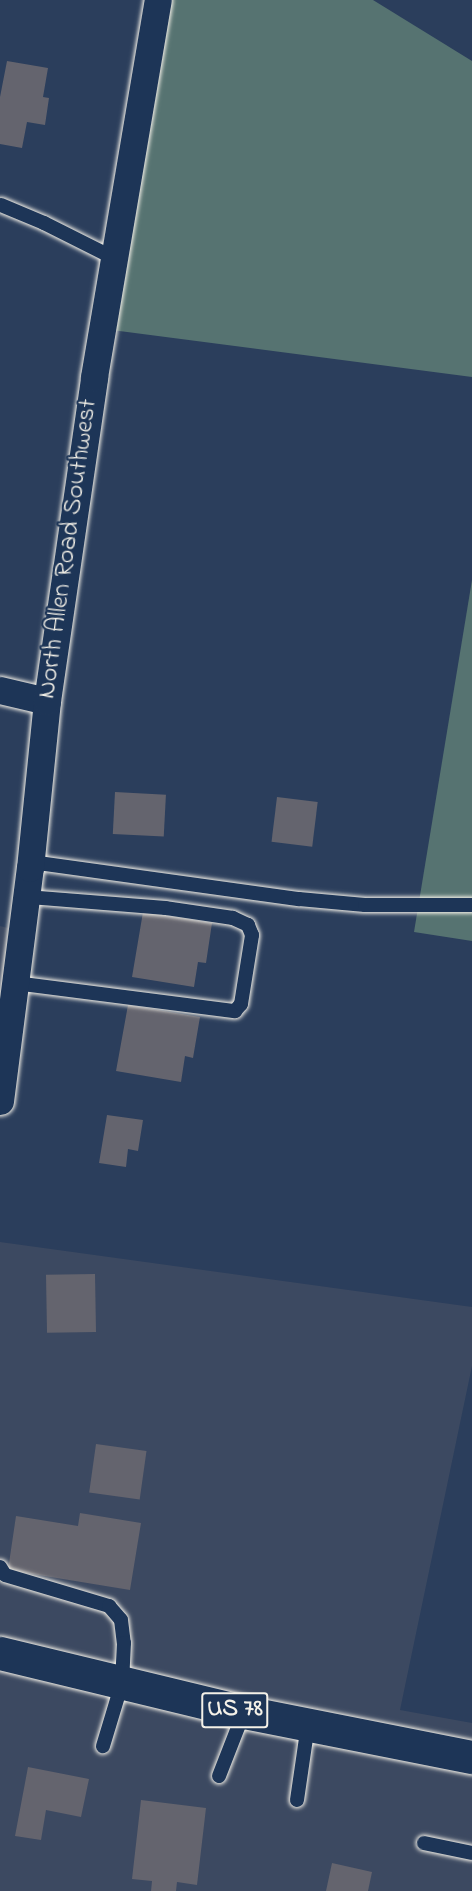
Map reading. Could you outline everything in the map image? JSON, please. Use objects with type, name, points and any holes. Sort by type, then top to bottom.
[{"type":"main road","name":"US 78","points":[[0,1653],[244,1712],[472,1757]]},
{"type":"street","name":"North Allen Road Southwest","points":[[0,1101],[27,897],[47,701],[94,377],[158,0]]},
{"type":"street","points":[[0,690],[47,701]]},
{"type":"lane","points":[[1,205],[45,223],[114,258]]},
{"type":"lane","points":[[31,862],[299,899],[365,905],[472,905]]},
{"type":"lane","points":[[15,983],[235,1011],[241,1004],[252,935],[248,925],[233,918],[165,908],[27,897]]},
{"type":"lane","points":[[0,1567],[5,1575],[109,1606],[121,1620],[124,1643],[122,1683],[103,1746]]},
{"type":"lane","points":[[219,1776],[244,1712]]},
{"type":"lane","points":[[297,1800],[308,1725]]},
{"type":"lane","points":[[424,1843],[472,1853]]},
{"type":"shaded area","points":[[0,926],[8,928],[0,1035]]},
{"type":"shaded area","points":[[0,1242],[472,1307],[472,1366],[400,1710],[472,1723],[472,1891],[0,1891]]},
{"type":"green space","points":[[150,0],[373,0],[472,61],[472,377],[104,329]]},
{"type":"green space","points":[[472,580],[472,941],[414,932]]},
{"type":"building","points":[[7,61],[48,68],[43,97],[49,98],[45,125],[27,122],[22,148],[0,144],[0,97]]},
{"type":"building","points":[[115,792],[166,795],[164,837],[113,834]]},
{"type":"building","points":[[277,797],[318,802],[312,847],[272,842]]},
{"type":"building","points":[[143,912],[212,923],[206,963],[198,962],[194,987],[132,977]]},
{"type":"building","points":[[128,1005],[200,1017],[193,1058],[185,1056],[181,1082],[116,1071]]},
{"type":"building","points":[[107,1115],[143,1120],[138,1151],[128,1149],[126,1167],[99,1163]]},
{"type":"building","points":[[95,1274],[96,1332],[47,1333],[46,1275]]},
{"type":"building","points":[[96,1444],[147,1451],[140,1500],[89,1493]]},
{"type":"building","points":[[80,1513],[141,1523],[130,1590],[8,1570],[16,1516],[78,1526]]},
{"type":"building","points":[[28,1767],[89,1779],[81,1817],[46,1810],[41,1840],[15,1836]]},
{"type":"building","points":[[141,1800],[206,1808],[197,1885],[177,1882],[176,1891],[151,1891],[152,1881],[132,1879]]},
{"type":"building","points":[[332,1863],[372,1872],[368,1891],[326,1891]]}]
